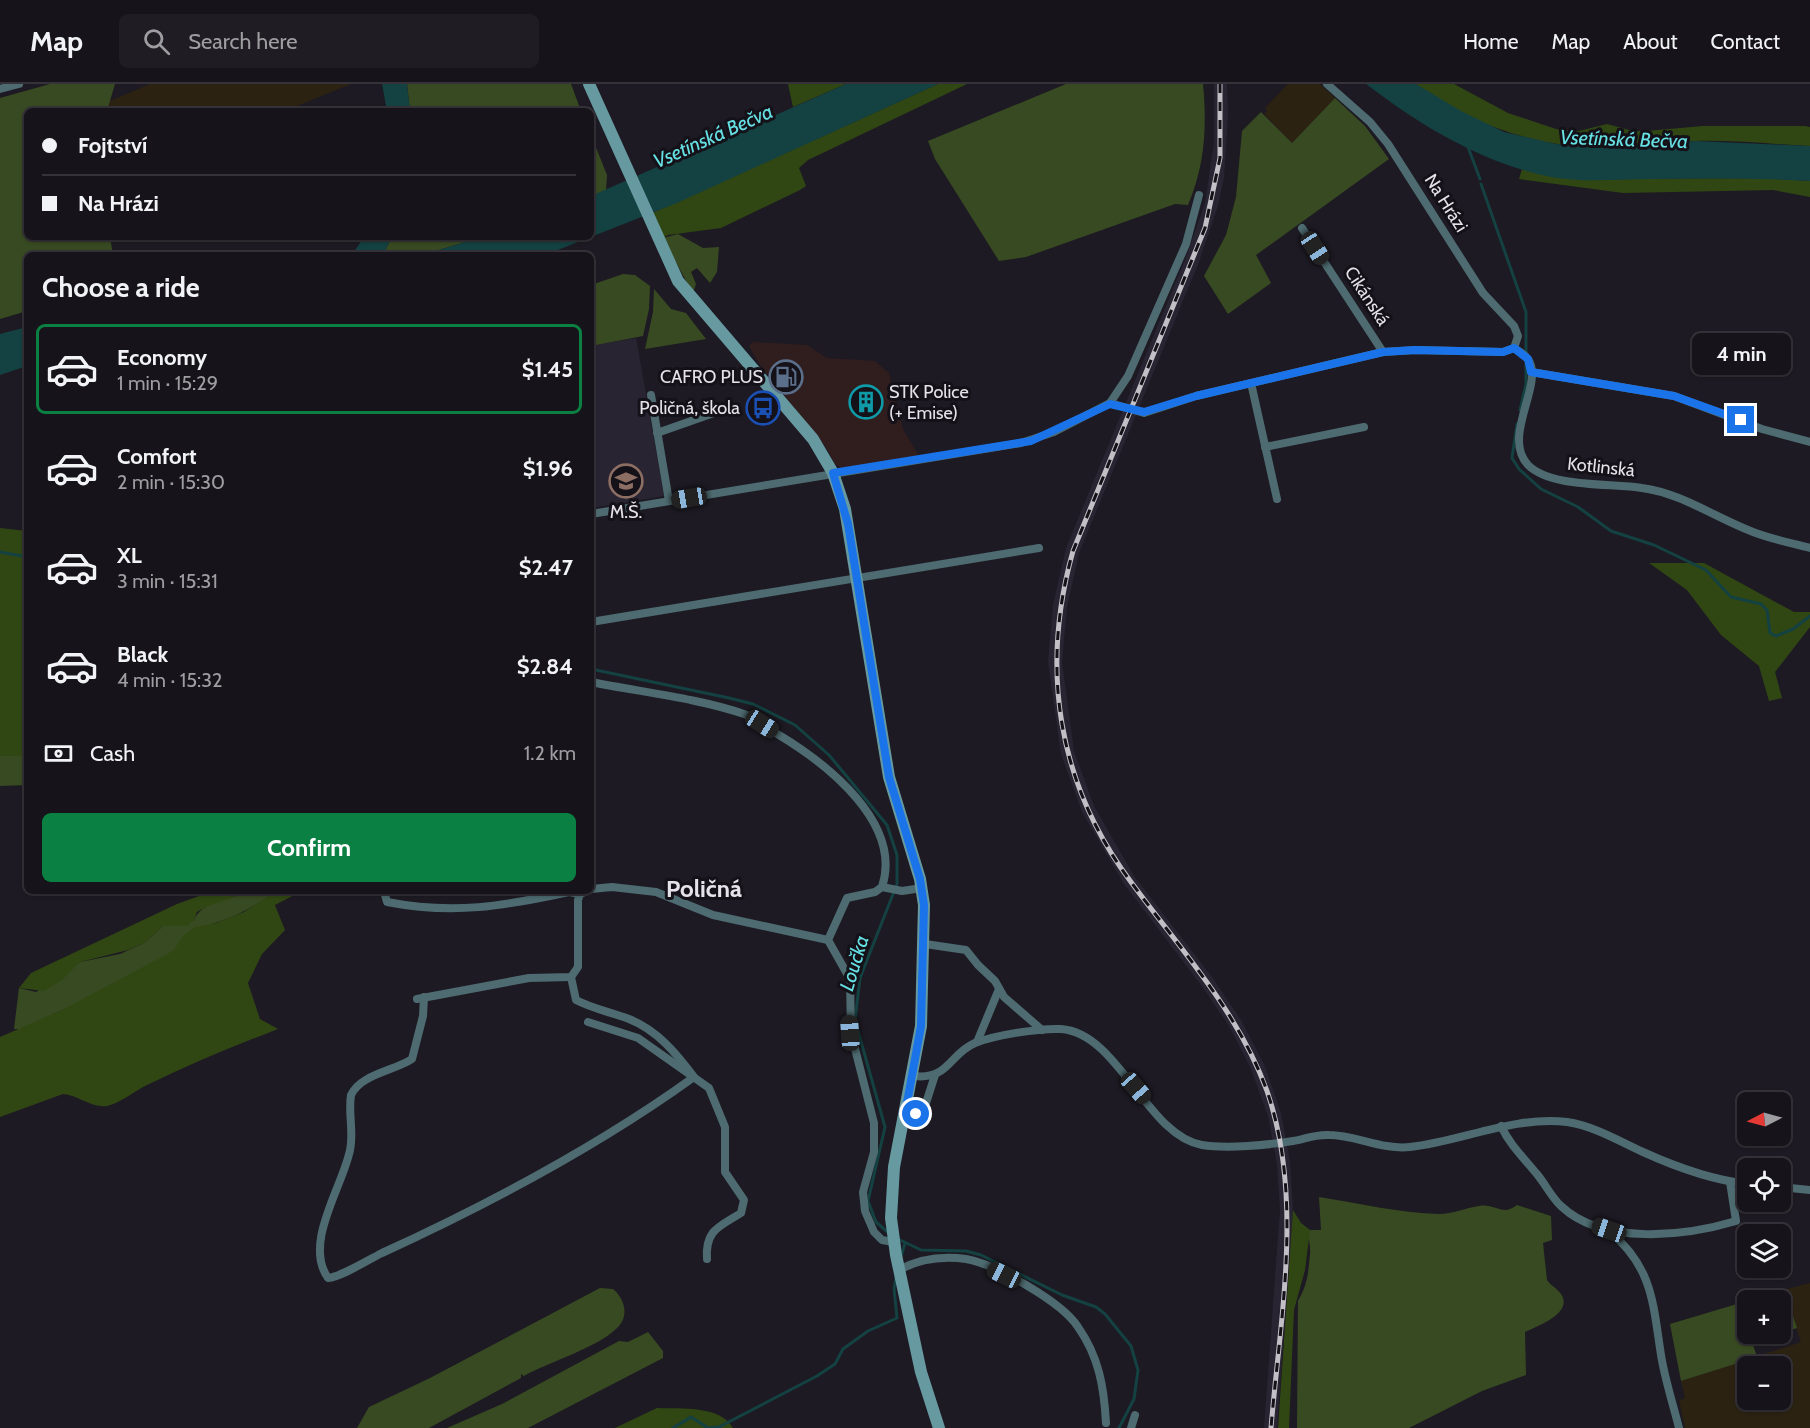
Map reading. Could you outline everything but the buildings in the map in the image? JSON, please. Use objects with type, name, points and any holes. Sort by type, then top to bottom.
[{"type":"main road","points":[[589,84],[655,235],[684,290],[794,415],[823,453],[833,473],[844,509],[889,777],[922,888],[925,944],[922,1020],[914,1076],[891,1192],[893,1242],[921,1372],[939,1428]]},
{"type":"street","points":[[0,89],[19,84]]},
{"type":"street","name":"Na Hrázi","points":[[1328,84],[1370,122],[1388,144],[1483,293],[1514,326],[1518,336],[1514,348]]},
{"type":"street","points":[[594,514],[1031,441],[1110,404],[1128,376],[1186,244],[1199,195]]},
{"type":"street","name":"Cikánská","points":[[1302,228],[1383,352]]},
{"type":"street","points":[[1110,404],[1144,412],[1196,396],[1383,352],[1415,350],[1503,352],[1514,348]]},
{"type":"street","name":"Kotlinská","points":[[1514,348],[1526,357],[1531,372],[1518,439],[1520,453],[1529,465],[1544,475],[1579,484],[1603,483],[1646,488],[1683,501],[1753,532],[1810,548]]},
{"type":"street","points":[[1531,372],[1674,396],[1762,429],[1810,442]]},
{"type":"street","points":[[1251,383],[1277,499]]},
{"type":"street","points":[[651,395],[669,501]]},
{"type":"street","points":[[657,433],[711,414]]},
{"type":"street","points":[[1265,447],[1364,427]]},
{"type":"street","points":[[594,622],[1039,548]]},
{"type":"street","points":[[594,683],[746,715],[810,754],[862,805],[878,832],[886,857],[886,888]]},
{"type":"street","points":[[594,890],[612,887],[656,892],[693,909],[713,915],[828,940],[850,980],[850,1033],[874,1123],[874,1152],[862,1192],[864,1211],[877,1236],[893,1242]]},
{"type":"street","points":[[828,940],[849,896],[886,888],[902,891],[922,888]]},
{"type":"street","points":[[385,894],[387,902],[411,906],[471,909],[557,894]]},
{"type":"street","points":[[585,894],[576,908],[578,967],[571,977],[576,1000],[589,1007],[630,1019],[654,1033],[674,1050],[694,1077]]},
{"type":"street","points":[[925,944],[966,950],[981,969],[995,981],[1014,1006],[1042,1030]]},
{"type":"street","points":[[571,977],[529,978],[421,998],[423,1016],[412,1059],[363,1081],[355,1087],[351,1095],[351,1149],[329,1207],[321,1242],[322,1262],[328,1278],[489,1203],[514,1186],[623,1126],[694,1077]]},
{"type":"street","points":[[977,1042],[999,989]]},
{"type":"street","points":[[588,1022],[638,1038],[709,1088],[718,1105],[725,1127],[725,1172],[744,1200],[741,1213],[715,1230],[708,1239],[707,1259]]},
{"type":"street","points":[[905,1114],[916,1114],[924,1108],[935,1075],[977,1042],[1042,1030],[1061,1029],[1090,1039],[1163,1120],[1188,1140],[1202,1145],[1269,1143],[1327,1134],[1395,1148],[1410,1147],[1501,1126],[1568,1123],[1597,1130],[1680,1168],[1737,1183]]},
{"type":"street","points":[[914,1076],[935,1075]]},
{"type":"street","points":[[1501,1126],[1509,1142],[1537,1173],[1560,1206],[1580,1219],[1609,1230],[1669,1234],[1702,1230],[1736,1221],[1730,1182]]},
{"type":"street","points":[[1791,1188],[1810,1190]]},
{"type":"street","points":[[1609,1230],[1630,1251],[1648,1283],[1654,1300],[1662,1357],[1678,1428]]},
{"type":"street","points":[[899,1270],[925,1260],[968,1260],[1059,1305],[1080,1329],[1094,1354],[1102,1378],[1106,1423]]},
{"type":"street","points":[[1131,1428],[1136,1415]]},
{"type":"shaded area","points":[[150,84],[351,84],[292,108],[108,108],[110,101]]},
{"type":"shaded area","points":[[382,84],[407,84],[410,108],[386,108]]},
{"type":"shaded area","points":[[846,84],[938,84],[677,203],[594,236],[594,195]]},
{"type":"shaded area","points":[[1214,84],[1227,84],[1228,116],[1224,178],[1218,206],[1199,262],[1079,553],[1067,607],[1062,662],[1074,751],[1094,806],[1134,876],[1212,977],[1241,1020],[1264,1064],[1281,1113],[1290,1162],[1293,1210],[1277,1428],[1264,1428],[1280,1210],[1277,1164],[1268,1116],[1251,1069],[1229,1026],[1201,985],[1124,884],[1082,812],[1061,754],[1048,662],[1053,605],[1066,548],[1186,257],[1205,203],[1214,143]]},
{"type":"shaded area","points":[[1288,84],[1320,84],[1335,98],[1292,143],[1264,114],[1267,111],[1265,108]]},
{"type":"shaded area","points":[[1366,84],[1416,84],[1461,111],[1504,132],[1556,144],[1611,148],[1696,141],[1810,146],[1810,181],[1711,178],[1588,180],[1551,177],[1525,171],[1453,141],[1408,114]]},
{"type":"shaded area","points":[[362,240],[390,240],[384,252],[354,252]]},
{"type":"shaded area","points":[[472,240],[583,240],[553,252],[432,252]]},
{"type":"shaded area","points":[[24,328],[24,367],[0,375],[0,334]]},
{"type":"shaded area","points":[[636,338],[664,496],[594,508],[594,345]]},
{"type":"shaded area","points":[[752,342],[807,345],[827,358],[875,361],[889,373],[903,429],[919,456],[842,469],[835,464],[827,449],[760,365],[749,346]]},
{"type":"shaded area","points":[[1810,1283],[1810,1428],[1685,1428],[1679,1400],[1685,1398],[1681,1381],[1737,1363],[1737,1410],[1791,1410],[1791,1356],[1758,1356],[1801,1342],[1791,1311],[1791,1290],[1784,1290]]},
{"type":"green space","points":[[50,84],[115,84],[108,108],[24,108],[24,240],[110,240],[112,252],[24,252],[24,312],[0,319],[0,98]]},
{"type":"green space","points":[[407,84],[571,84],[580,108],[410,108]]},
{"type":"green space","points":[[788,84],[846,84],[793,107]]},
{"type":"green space","points":[[938,84],[967,84],[808,160],[799,168],[806,186],[800,190],[721,228],[668,235],[663,238],[652,213]]},
{"type":"green space","points":[[1066,84],[1203,84],[1205,115],[1203,146],[1194,190],[1188,205],[1175,204],[1026,257],[999,261],[935,159],[928,141]]},
{"type":"green space","points":[[1416,84],[1454,84],[1508,113],[1556,129],[1579,131],[1607,124],[1633,131],[1703,126],[1805,126],[1810,127],[1810,146],[1709,141],[1613,148],[1562,145],[1536,140],[1484,123],[1437,99]]},
{"type":"green space","points":[[1335,98],[1365,126],[1389,159],[1256,255],[1271,283],[1228,314],[1204,276],[1226,235],[1236,197],[1242,131],[1261,112],[1292,143]]},
{"type":"green space","points":[[594,142],[607,175],[606,191],[594,195]]},
{"type":"green space","points":[[1522,169],[1570,179],[1760,178],[1810,181],[1810,197],[1773,190],[1623,193],[1519,179]]},
{"type":"green space","points":[[678,234],[703,248],[719,247],[717,272],[710,283],[697,268],[691,272],[696,284],[694,290],[691,290],[663,238]]},
{"type":"green space","points":[[390,240],[472,240],[432,252],[384,252]]},
{"type":"green space","points":[[623,274],[635,275],[650,286],[649,309],[643,336],[594,345],[594,284]]},
{"type":"green space","points":[[654,289],[671,309],[686,313],[706,339],[645,349],[653,312]]},
{"type":"green space","points":[[0,528],[24,531],[24,756],[0,756]]},
{"type":"green space","points":[[1649,563],[1704,563],[1794,612],[1810,612],[1810,627],[1775,672],[1782,698],[1769,701],[1759,666],[1721,635],[1687,590]]},
{"type":"green space","points":[[0,756],[24,756],[24,785],[0,786]]},
{"type":"green space","points":[[205,894],[242,894],[197,912],[194,920],[187,926],[163,926],[144,943],[128,950],[80,962],[62,980],[44,991],[19,988],[31,973],[177,904]]},
{"type":"green space","points":[[243,894],[271,894],[239,913],[193,929],[172,952],[118,983],[21,1029],[14,1029],[19,988],[36,992],[80,962],[120,954],[144,943],[163,926],[194,920],[204,908],[218,901]]},
{"type":"green space","points":[[271,894],[296,894],[275,905],[285,930],[262,954],[248,983],[260,1019],[278,1029],[179,1070],[107,1106],[95,1105],[63,1094],[0,1117],[0,1037],[62,1010],[173,951],[184,935],[196,927],[216,923],[244,912]]},
{"type":"green space","points":[[1319,1197],[1394,1210],[1439,1214],[1485,1206],[1507,1210],[1517,1205],[1551,1216],[1552,1240],[1543,1243],[1547,1280],[1561,1294],[1564,1301],[1563,1307],[1552,1318],[1525,1332],[1526,1375],[1482,1391],[1409,1428],[1297,1428],[1298,1301],[1308,1273],[1310,1230],[1321,1230]]},
{"type":"green space","points":[[1293,1210],[1301,1223],[1310,1230],[1305,1270],[1294,1310],[1289,1428],[1278,1428]]},
{"type":"green space","points":[[600,1288],[613,1289],[617,1293],[623,1303],[623,1319],[616,1329],[585,1349],[524,1376],[521,1374],[521,1378],[429,1428],[357,1428],[369,1407],[430,1378]]},
{"type":"green space","points":[[1737,1304],[1737,1344],[1753,1344],[1757,1356],[1737,1356],[1737,1363],[1681,1381],[1670,1324]]},
{"type":"green space","points":[[1791,1310],[1797,1328],[1791,1330]]},
{"type":"green space","points":[[648,1332],[663,1351],[663,1358],[528,1428],[447,1428],[502,1404],[619,1341],[628,1342]]},
{"type":"green space","points":[[657,1408],[709,1412],[719,1415],[733,1428],[615,1428]]},
{"type":"waterway","points":[[1468,147],[1480,179]]},
{"type":"waterway","points":[[1481,184],[1526,312],[1526,354]]},
{"type":"waterway","points":[[1520,410],[1526,384],[1526,363]]},
{"type":"waterway","points":[[1517,424],[1512,458],[1519,469],[1541,489],[1578,507],[1611,531],[1654,545],[1706,570],[1731,597],[1761,604],[1767,610],[1770,633],[1776,636],[1793,629],[1810,616]]},
{"type":"waterway","name":"Loučka","points":[[0,552],[24,556]]},
{"type":"waterway","name":"Loučka","points":[[594,670],[753,704],[795,725],[829,755],[887,825],[897,855],[897,884],[860,978],[855,1020],[885,1127],[868,1201],[876,1222],[890,1234]]},
{"type":"waterway","name":"Loučka","points":[[898,1239],[921,1250],[966,1251],[981,1255],[1062,1295],[1096,1307],[1105,1314],[1131,1346],[1138,1370],[1134,1399],[1119,1428]]},
{"type":"waterway","points":[[901,1257],[905,1243]]},
{"type":"waterway","points":[[673,1428],[691,1417],[708,1428],[719,1427],[817,1376],[835,1364],[843,1349],[868,1331],[897,1318],[894,1288],[896,1278]]},
{"type":"railway","points":[[1220,84],[1220,158],[1205,228],[1073,551],[1063,595],[1058,638],[1057,681],[1062,723],[1071,765],[1086,805],[1106,844],[1131,882],[1224,1007],[1255,1062],[1267,1091],[1278,1132],[1287,1216],[1283,1301],[1271,1428]]},
{"type":"place","name":"CAFRO PLUS","points":[[786,377]]},
{"type":"place","name":"STK Police (+ Emise)","points":[[866,402]]},
{"type":"place","name":"Poličná, škola","points":[[763,408]]},
{"type":"place","name":"M.Š.","points":[[626,481]]},
{"type":"district","name":"Poličná","points":[[704,888]]},
{"type":"route","points":[[916,1114],[905,1114],[918,1053],[922,1014],[925,934],[923,897],[920,879],[889,777],[848,524],[833,473],[1031,441],[1110,404],[1116,403],[1144,412],[1196,396],[1371,354],[1415,350],[1503,352],[1514,348],[1528,359],[1531,372],[1674,396],[1741,420]]},
{"type":"water label","name":"Vsetínská Bečva","points":[[713,136]]},
{"type":"water label","name":"Vsetínská Bečva","points":[[1624,139]]}]
